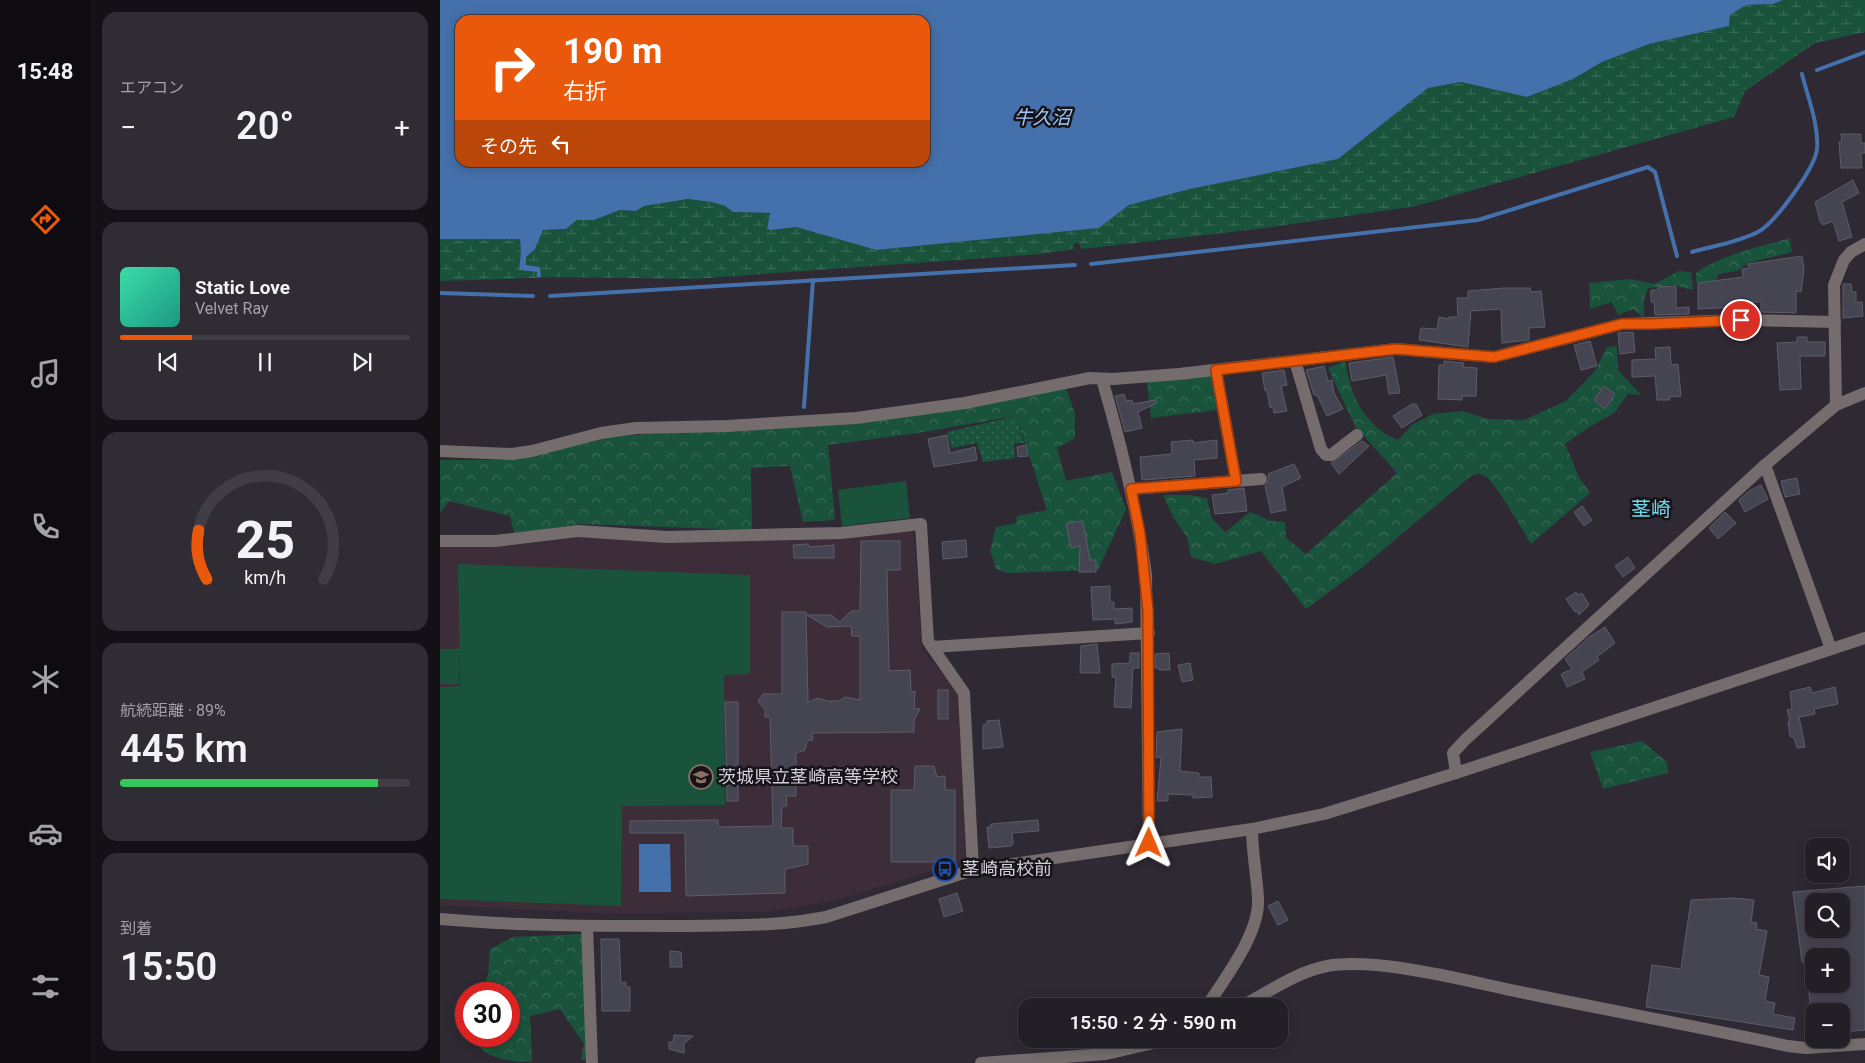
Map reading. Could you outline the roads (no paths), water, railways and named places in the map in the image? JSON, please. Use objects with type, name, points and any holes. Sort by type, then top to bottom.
[{"type":"street","points":[[1836,405],[1834,285],[1844,260],[1851,252],[1865,244]]},
{"type":"street","points":[[440,450],[512,454],[532,451],[601,433],[636,428],[727,426],[856,418],[965,402],[1090,378],[1102,379],[1216,370],[1396,349],[1494,357],[1622,324],[1741,320],[1835,322]]},
{"type":"street","points":[[1294,360],[1322,449],[1326,455],[1331,455],[1357,435]]},
{"type":"street","points":[[1216,370],[1236,481]]},
{"type":"street","points":[[1102,379],[1131,489],[1146,576],[1149,633],[1149,843]]},
{"type":"street","points":[[1456,773],[1453,753],[1465,740],[1765,465],[1836,405],[1865,393]]},
{"type":"street","points":[[1765,465],[1831,649]]},
{"type":"street","points":[[1131,489],[1261,479]]},
{"type":"street","points":[[440,541],[496,541],[578,531],[667,537],[841,532],[921,524],[928,641],[964,693],[973,870]]},
{"type":"street","points":[[932,648],[1149,633]]},
{"type":"street","points":[[440,919],[499,924],[588,926],[770,925],[801,922],[826,917],[973,870],[1252,829],[1324,814],[1456,773],[1865,638]]},
{"type":"street","points":[[1212,998],[1249,938],[1256,919],[1258,900],[1252,829]]},
{"type":"street","points":[[588,926],[592,1063]]},
{"type":"street","points":[[1257,998],[1306,971],[1344,964],[1365,965],[1431,974],[1660,1018],[1788,1046],[1806,1048],[1865,1044]]},
{"type":"street","points":[[981,1063],[1106,1054],[1132,1048]]},
{"type":"water","name":"牛久沼","points":[[440,0],[1783,0],[1773,4],[1746,5],[1730,15],[1729,26],[1649,44],[1602,62],[1573,79],[1527,97],[1461,82],[1428,88],[1338,159],[1190,189],[1129,205],[1099,228],[876,250],[796,227],[767,229],[770,213],[733,212],[725,206],[688,199],[644,206],[636,211],[620,210],[594,220],[577,220],[566,229],[543,230],[535,249],[526,257],[526,265],[540,267],[541,277],[537,277],[537,272],[519,270],[520,239],[440,239]]},
{"type":"water","points":[[639,844],[670,844],[671,892],[639,892]]},
{"type":"waterway","points":[[1817,70],[1865,52]]},
{"type":"waterway","points":[[1692,252],[1734,241],[1758,232],[1784,207],[1802,181],[1815,158],[1817,149],[1815,121],[1802,74]]},
{"type":"waterway","points":[[1091,264],[1478,220],[1648,167],[1655,172],[1677,256]]},
{"type":"waterway","points":[[550,296],[1075,265]]},
{"type":"waterway","points":[[804,407],[813,280]]},
{"type":"waterway","points":[[440,293],[533,296]]},
{"type":"place","name":"茨城県立茎崎高等学校","points":[[701,777]]},
{"type":"place","name":"茎崎高校前","points":[[945,869]]},
{"type":"district","name":"茎崎","points":[[1651,509]]}]
